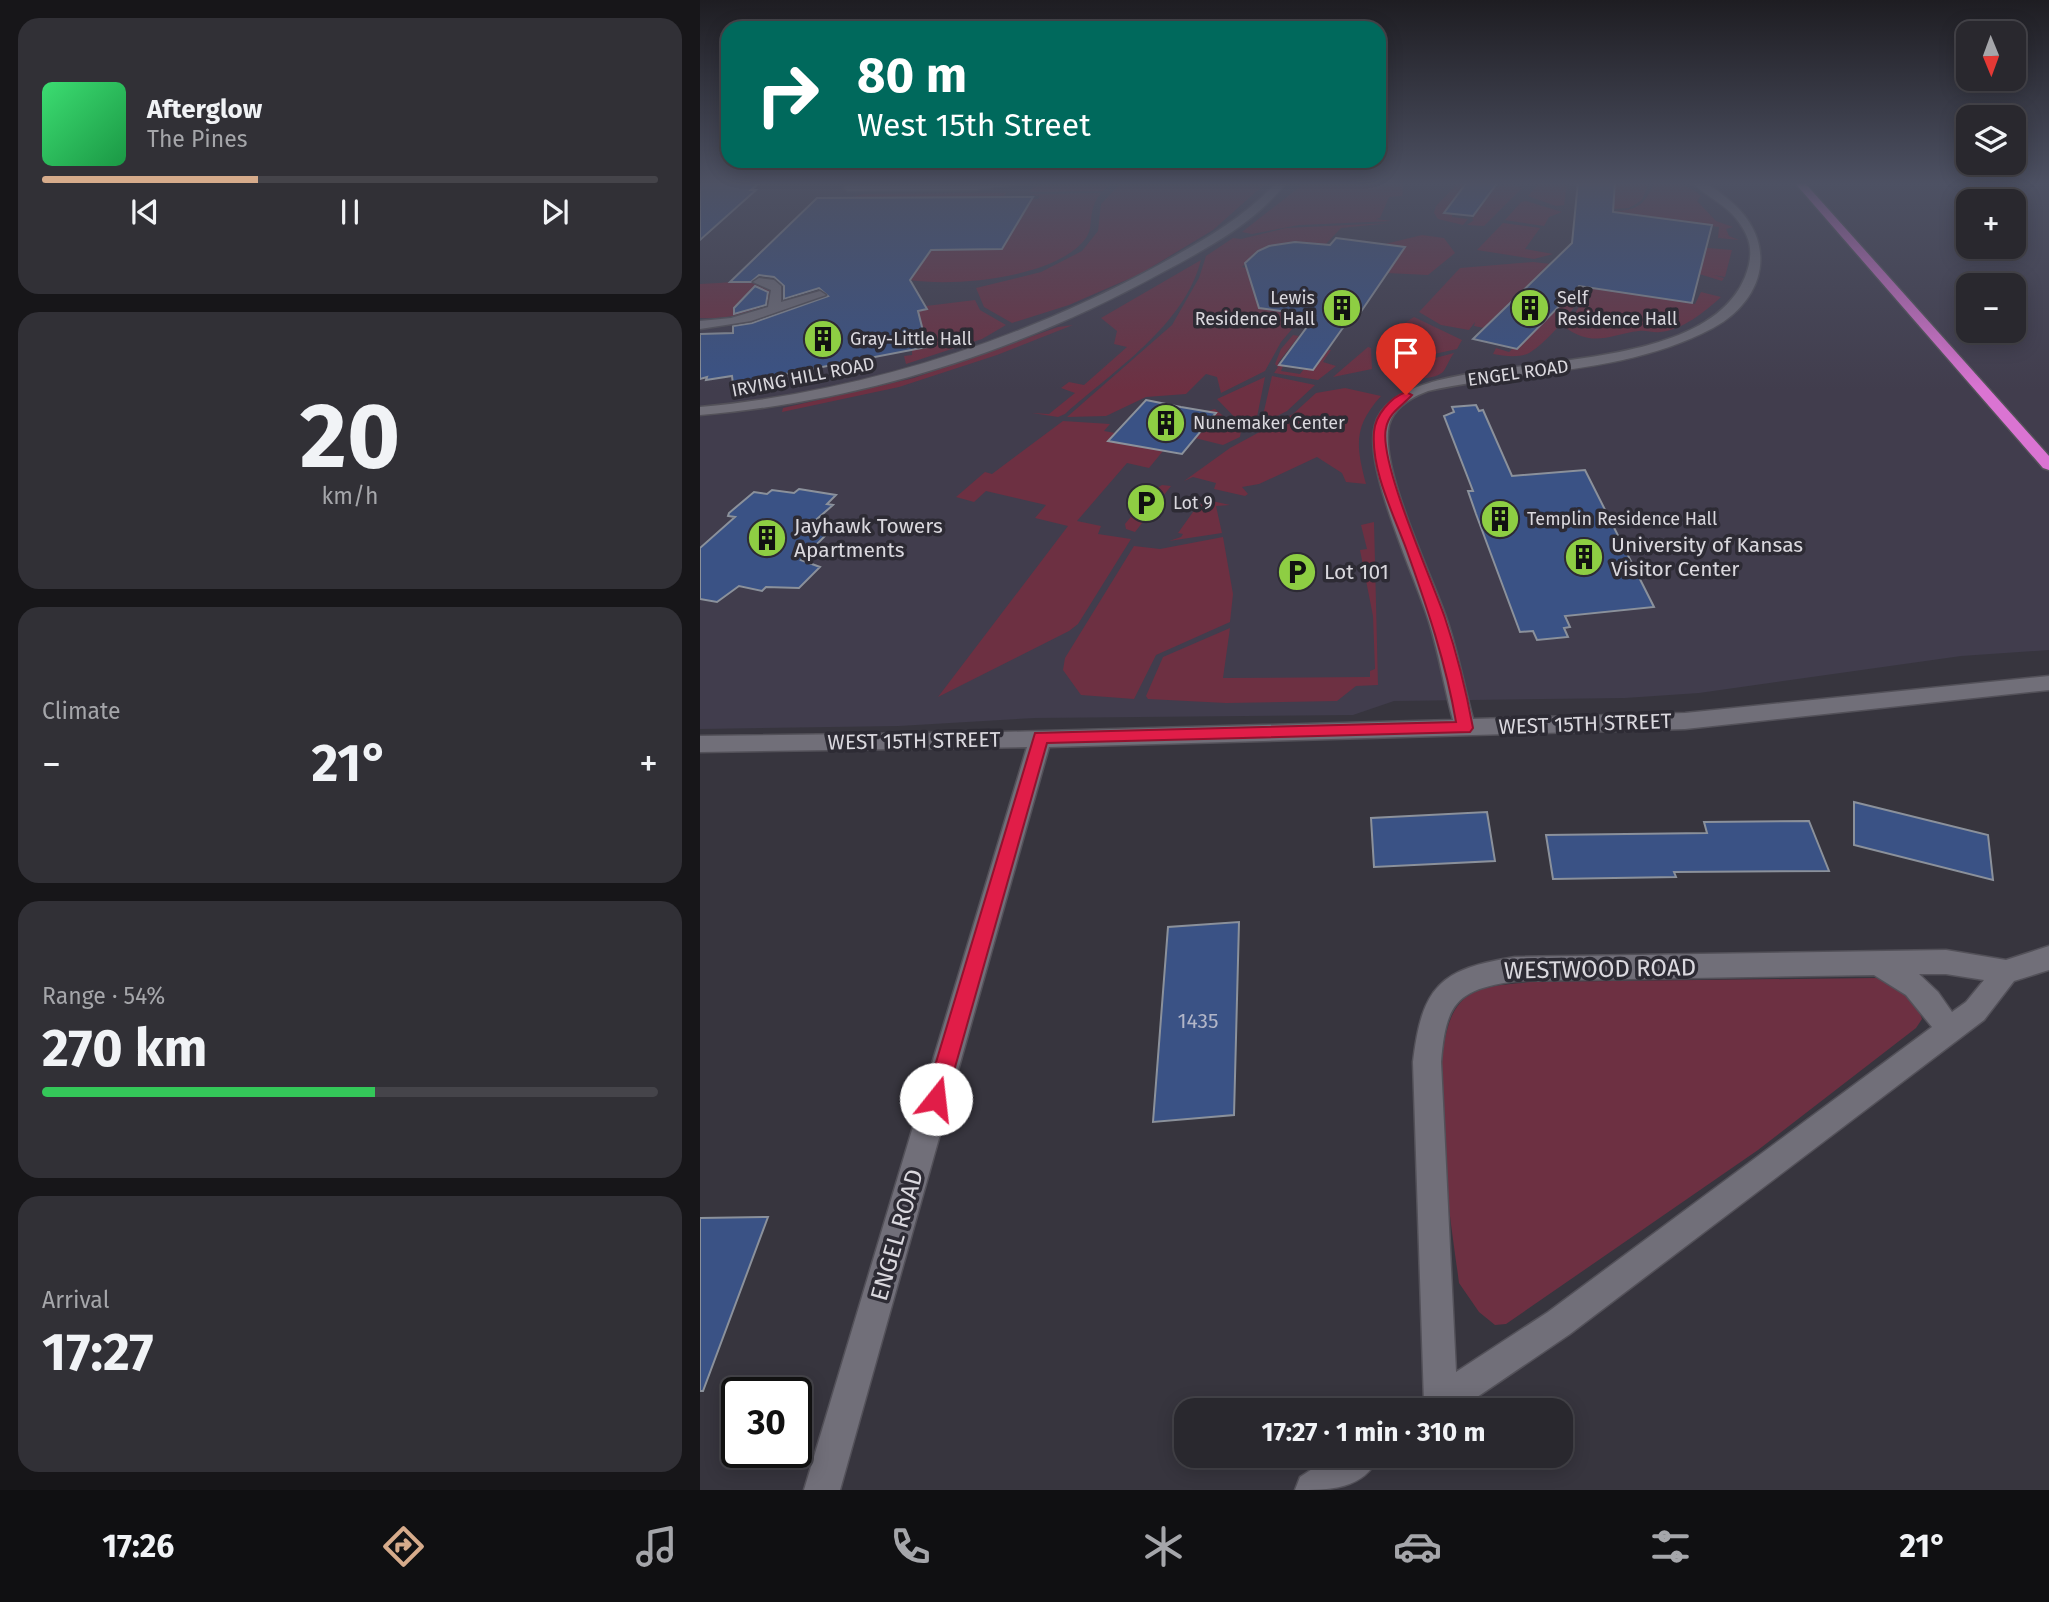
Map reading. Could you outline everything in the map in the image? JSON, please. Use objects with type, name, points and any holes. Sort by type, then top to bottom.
[{"type":"highway","points":[[1859,252],[2049,466]]},
{"type":"street","name":"IRVING HILL ROAD","points":[[700,411],[791,401],[923,369],[1031,328],[1158,271],[1191,252]]},
{"type":"street","name":"ENGEL ROAD","points":[[1465,728],[1458,690],[1438,619],[1383,462],[1380,428],[1388,410],[1396,401],[1426,387],[1579,365],[1631,354],[1678,338],[1731,307],[1752,280],[1758,252]]},
{"type":"street","points":[[759,282],[770,284],[777,289],[774,308]]},
{"type":"street","points":[[700,325],[723,325],[819,291]]},
{"type":"street","points":[[718,340],[723,325]]},
{"type":"street","name":"WEST 15TH STREET","points":[[700,744],[1685,721],[2049,683]]},
{"type":"street","name":"ENGEL ROAD","points":[[822,1490],[1041,737]]},
{"type":"street","name":"WESTWOOD ROAD","points":[[1435,1398],[1427,1062],[1430,1024],[1440,1000],[1456,985],[1475,977],[1515,969],[1946,962],[2006,972],[2049,958]]},
{"type":"street","name":"WESTWOOD ROAD","points":[[1879,965],[1909,979],[1919,987],[1928,996],[1949,1031]]},
{"type":"street","name":"WESTWOOD ROAD","points":[[1447,1398],[1559,1323],[1949,1031],[1975,1011],[2006,972]]},
{"type":"street","points":[[1313,1490],[1345,1468]]},
{"type":"shaded area","points":[[700,252],[1956,252],[1956,259],[2026,259],[2026,252],[2049,252],[2049,650],[1961,656],[1699,693],[1625,698],[1394,701],[1353,715],[1035,718],[899,726],[700,729]]},
{"type":"shaded area","points":[[930,252],[1072,252],[1029,271],[1004,277],[952,282],[910,280]]},
{"type":"shaded area","points":[[1081,252],[1177,252],[1140,274],[1069,305],[1012,323],[984,307],[976,288],[1041,272]]},
{"type":"shaded area","points":[[1213,252],[1262,252],[1242,267],[1247,268],[1256,297],[1261,297],[1258,308],[1304,315],[1281,342],[1265,371],[1221,393],[1217,377],[1206,374],[1186,394],[1146,397],[1106,416],[1067,417],[1172,325],[1199,278],[1206,256]]},
{"type":"shaded area","points":[[1382,252],[1455,253],[1428,275],[1387,273]]},
{"type":"shaded area","points":[[1487,252],[1553,254],[1534,259]]},
{"type":"shaded area","points":[[1686,252],[1732,252],[1725,277],[1713,275],[1724,278],[1722,281],[1696,273]]},
{"type":"shaded area","points":[[1201,260],[1192,284],[1179,306],[1145,345],[1065,414],[1058,417],[1032,413],[1049,414],[1075,393],[1061,388],[1069,382],[1084,385],[1127,347],[1114,344],[1117,331],[1101,318]]},
{"type":"shaded area","points":[[1533,262],[1551,264],[1484,328],[1474,326],[1475,322],[1469,330],[1441,325],[1419,312],[1460,268]]},
{"type":"shaded area","points":[[750,282],[775,290],[771,301],[755,310],[728,317],[700,318],[700,284]]},
{"type":"shaded area","points":[[1577,284],[1695,304],[1701,292],[1721,297],[1693,319],[1668,331],[1639,331],[1594,339],[1566,328],[1585,297]]},
{"type":"shaded area","points":[[1575,289],[1580,296],[1572,310],[1533,351],[1519,356],[1493,354],[1496,348],[1509,352]]},
{"type":"shaded area","points":[[975,300],[980,310],[1006,325],[982,339],[906,364],[904,356],[912,355],[913,312],[927,309],[926,306]]},
{"type":"shaded area","points":[[1414,317],[1462,340],[1457,349],[1389,364],[1386,357],[1388,344],[1397,331]]},
{"type":"shaded area","points":[[1073,325],[997,355],[899,387],[782,412],[783,408],[914,378],[1058,327]]},
{"type":"shaded area","points":[[1293,335],[1299,336],[1278,363],[1283,366],[1281,371],[1300,374],[1304,369],[1313,370],[1328,350],[1331,350],[1323,362],[1336,366],[1318,380],[1274,373],[1278,367],[1275,364],[1281,349]]},
{"type":"shaded area","points":[[1368,347],[1371,348],[1372,369],[1333,377]]},
{"type":"shaded area","points":[[1454,353],[1443,372],[1432,377],[1403,377],[1392,374],[1390,370]]},
{"type":"shaded area","points":[[1272,376],[1315,385],[1287,411],[1261,424]]},
{"type":"shaded area","points":[[1265,377],[1256,422],[1245,428],[1217,399]]},
{"type":"shaded area","points":[[1345,388],[1381,396],[1365,417],[1359,437],[1360,459],[1366,484],[1346,482],[1342,473],[1317,457],[1259,484],[1242,487],[1248,494],[1245,496],[1214,489],[1216,483],[1193,477],[1184,481],[1230,448],[1293,414],[1316,393]]},
{"type":"shaded area","points":[[1215,409],[1241,431],[1240,437],[1223,445],[1195,438],[1216,413],[1207,411]]},
{"type":"shaded area","points":[[1063,421],[1110,424],[1104,431],[1115,433],[1109,441],[1163,451],[1149,468],[1127,463],[1077,521],[1101,526],[1098,534],[1131,539],[1078,624],[938,697],[1068,526],[1035,518],[1046,505],[986,491],[974,502],[956,497],[985,472],[992,474]]},
{"type":"shaded area","points":[[1162,485],[1171,486],[1135,532],[1126,529],[1125,524],[1152,491]]},
{"type":"shaded area","points":[[1212,501],[1230,505],[1216,506],[1222,533],[1169,541],[1181,537],[1183,534],[1178,533],[1198,505]]},
{"type":"shaded area","points":[[1374,522],[1378,685],[1356,686],[1337,701],[1226,703],[1148,699],[1146,696],[1163,657],[1230,628],[1223,678],[1370,677],[1370,671],[1375,669],[1373,616],[1360,550],[1367,549],[1361,525]]},
{"type":"shaded area","points":[[1223,537],[1233,594],[1230,622],[1156,655],[1134,699],[1081,695],[1063,670],[1065,658],[1134,546],[1160,549]]},
{"type":"shaded area","points":[[1876,978],[1898,988],[1915,1004],[1922,1019],[1916,1028],[1758,1150],[1506,1324],[1495,1325],[1479,1312],[1459,1283],[1442,1137],[1442,1056],[1448,1025],[1460,1003],[1467,997],[1493,986],[1530,982]]},
{"type":"building","points":[[762,252],[930,252],[910,280],[927,309],[918,311],[927,347],[733,384],[732,376],[700,379],[700,334],[733,333],[733,326],[752,323],[828,296],[819,288],[784,299],[784,286],[774,277],[759,275],[751,282],[730,282]]},
{"type":"building","points":[[1257,252],[1402,252],[1358,316],[1352,315],[1313,370],[1279,365],[1315,316],[1259,308],[1245,263]]},
{"type":"building","name":"Self Residence Hall","points":[[1563,252],[1705,252],[1692,303],[1579,286],[1517,349],[1473,339]]},
{"type":"building","points":[[755,286],[768,292],[766,305],[734,314],[734,308]]},
{"type":"building","name":"Nunemaker Center","points":[[1146,400],[1216,413],[1182,454],[1108,441]]},
{"type":"building","points":[[1476,405],[1479,411],[1483,410],[1512,476],[1585,470],[1654,607],[1565,616],[1570,627],[1564,628],[1568,637],[1537,640],[1533,631],[1520,632],[1468,491],[1473,491],[1444,416],[1454,412],[1452,407]]},
{"type":"building","name":"Jayhawk Towers Apartments","points":[[799,489],[836,495],[827,504],[833,505],[817,519],[835,526],[801,560],[820,567],[799,588],[766,587],[762,591],[739,586],[717,602],[700,599],[700,548],[735,517],[728,516],[729,513],[754,492],[767,494],[772,490],[794,493]]},
{"type":"building","points":[[1854,802],[1988,835],[1993,880],[1854,845]]},
{"type":"building","points":[[1487,812],[1495,861],[1374,867],[1371,818]]},
{"type":"building","points":[[1809,821],[1829,871],[1674,872],[1676,877],[1553,879],[1546,835],[1707,833],[1704,822]]},
{"type":"building","points":[[1239,922],[1234,1115],[1153,1122],[1168,927]]},
{"type":"building","points":[[768,1217],[703,1391],[700,1391],[700,1218]]},
{"type":"place","name":"Lewis Residence Hall","points":[[1342,308]]},
{"type":"place","name":"Self Residence Hall","points":[[1530,308]]},
{"type":"place","name":"Gray-Little Hall","points":[[823,339]]},
{"type":"place","name":"Nunemaker Center","points":[[1166,423]]},
{"type":"place","name":"Lot 9","points":[[1146,503]]},
{"type":"place","name":"Templin Residence Hall","points":[[1500,519]]},
{"type":"place","name":"Jayhawk Towers Apartments","points":[[767,538]]},
{"type":"place","name":"University of Kansas Visitor Center","points":[[1584,557]]},
{"type":"place","name":"Lot 101","points":[[1297,572]]},
{"type":"route","points":[[936,1099],[1041,737],[1465,728],[1458,690],[1438,619],[1392,490],[1380,448],[1380,428],[1388,410],[1406,395]]}]
